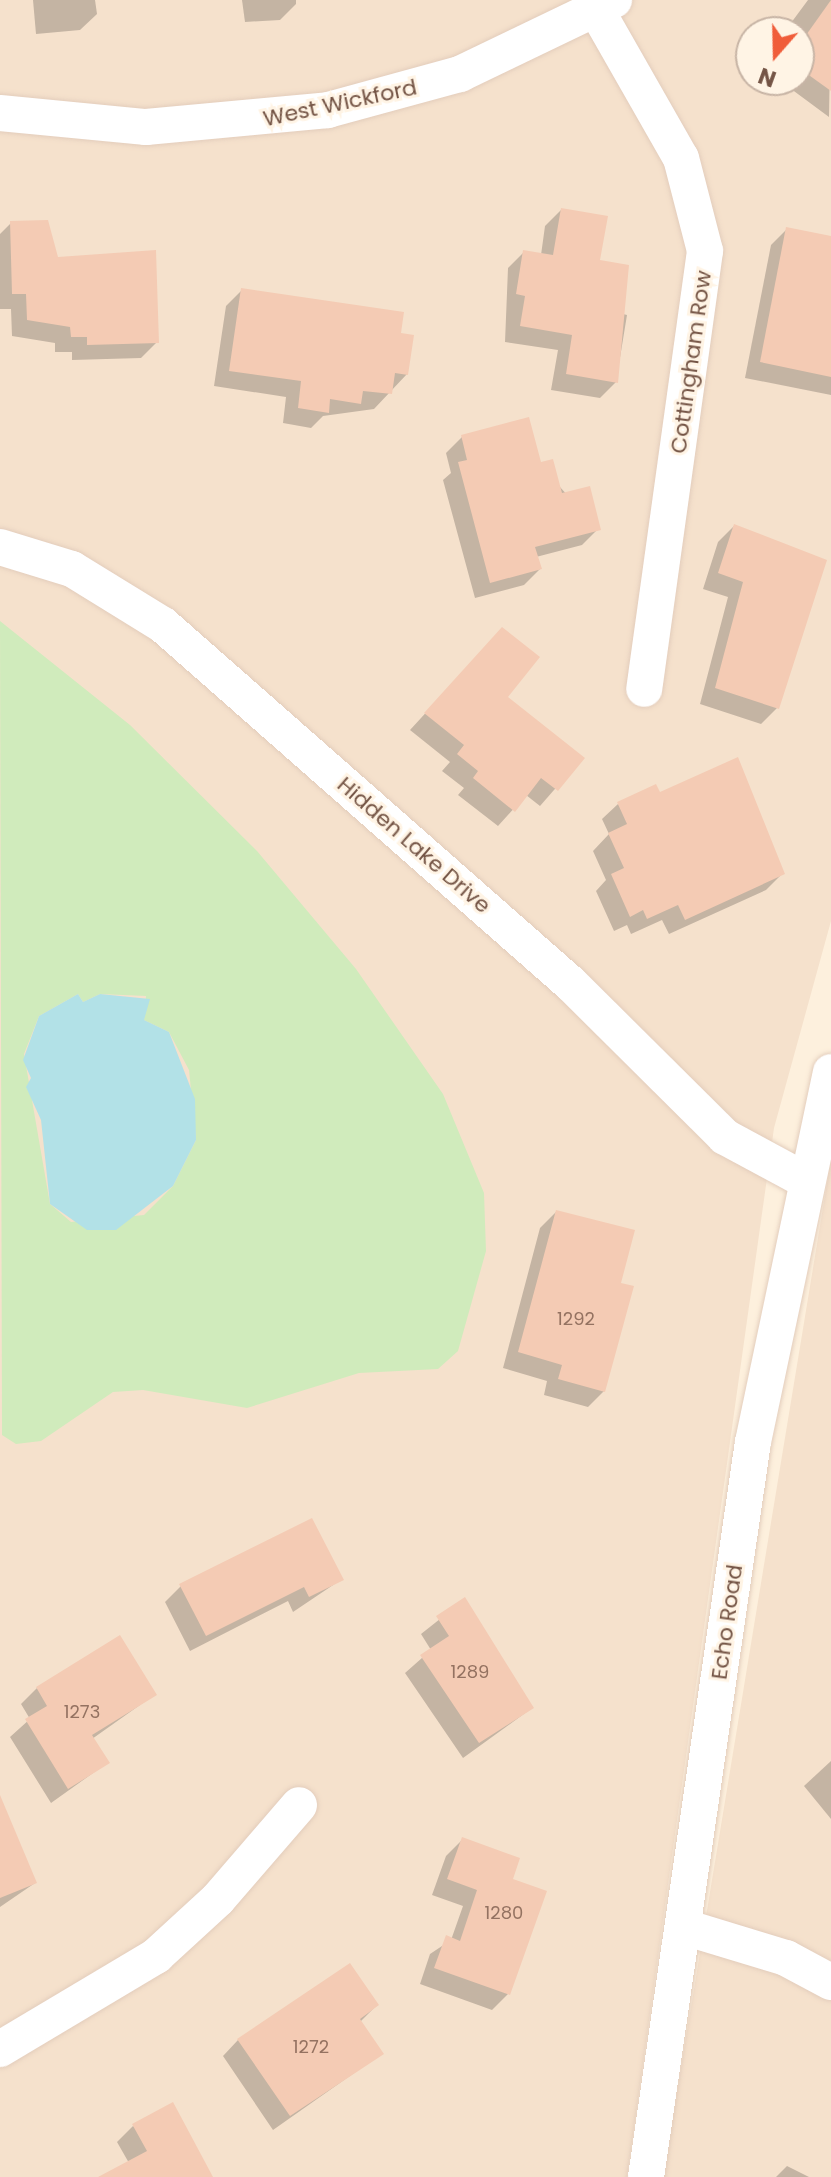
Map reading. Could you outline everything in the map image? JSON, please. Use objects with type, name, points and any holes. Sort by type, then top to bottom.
[{"type":"street","name":"West Wickford","points":[[0,113],[146,127],[328,110],[460,74],[606,6]]},
{"type":"street","name":"Cottingham Row","points":[[606,6],[681,158],[705,251],[644,689]]},
{"type":"street","name":"Hidden Lake Drive","points":[[0,547],[72,569],[163,625],[570,983],[725,1137],[803,1179]]},
{"type":"street","name":"Echo Road","points":[[646,2177],[753,1442],[803,1179],[831,1072]]},
{"type":"street","points":[[0,2049],[156,1956],[218,1899],[299,1805]]},
{"type":"street","points":[[684,1927],[786,1958],[831,1982]]},
{"type":"shaded area","points":[[0,0],[831,0],[831,921],[774,1128],[627,2177],[0,2177]]},
{"type":"shaded area","points":[[831,1159],[831,2177],[663,2177]]},
{"type":"green space","points":[[0,621],[130,725],[257,851],[356,969],[443,1094],[484,1193],[486,1251],[458,1351],[438,1369],[359,1373],[247,1408],[143,1390],[113,1392],[41,1441],[16,1444],[2,1435]],"holes":[[[78,994],[83,1002],[100,994],[146,996],[144,1020],[169,1032],[189,1070],[196,1140],[173,1186],[144,1215],[71,1222],[50,1204],[24,1054],[39,1016]]]},
{"type":"water","points":[[78,994],[83,1002],[100,994],[150,999],[144,1020],[169,1032],[195,1099],[196,1140],[173,1186],[116,1230],[87,1230],[50,1204],[41,1120],[26,1087],[31,1078],[23,1060],[39,1016]]},
{"type":"building","points":[[831,0],[831,91],[815,80],[815,22]]},
{"type":"building","points":[[561,208],[608,216],[600,260],[629,265],[618,383],[566,374],[572,335],[520,326],[525,296],[516,294],[523,250],[553,255]]},
{"type":"building","points":[[48,220],[58,257],[156,250],[159,343],[87,345],[87,337],[71,337],[70,327],[27,320],[26,294],[12,294],[10,221]]},
{"type":"building","points":[[786,227],[831,236],[831,377],[760,362]]},
{"type":"building","points":[[241,288],[404,312],[401,333],[414,335],[408,375],[395,373],[392,394],[363,391],[361,404],[330,399],[329,413],[298,408],[301,381],[229,371]]},
{"type":"building","points":[[529,417],[541,462],[553,459],[562,493],[590,486],[601,530],[535,547],[542,569],[490,583],[458,462],[467,460],[461,435]]},
{"type":"building","points":[[734,524],[827,560],[779,709],[715,688],[743,582],[718,573]]},
{"type":"building","points":[[502,627],[540,657],[508,697],[585,758],[558,791],[541,778],[515,812],[473,778],[478,771],[457,754],[464,745],[424,713]]},
{"type":"building","points":[[738,757],[785,874],[685,920],[678,905],[647,919],[643,910],[630,917],[611,874],[624,868],[608,833],[627,824],[617,802],[656,784],[660,792]]},
{"type":"building","points":[[556,1210],[635,1230],[621,1283],[634,1286],[605,1392],[558,1379],[562,1365],[518,1352]]},
{"type":"building","points":[[312,1518],[344,1580],[309,1597],[304,1587],[206,1636],[179,1584]]},
{"type":"building","points":[[465,1597],[534,1708],[479,1743],[420,1655],[449,1636],[436,1616]]},
{"type":"building","points":[[120,1635],[157,1695],[92,1735],[110,1763],[68,1789],[25,1719],[47,1706],[36,1687]]},
{"type":"building","points":[[0,1795],[37,1883],[0,1898]]},
{"type":"building","points":[[462,1837],[520,1858],[513,1879],[547,1891],[510,1995],[434,1968],[446,1935],[460,1941],[477,1890],[447,1879]]},
{"type":"building","points":[[350,1963],[379,2005],[360,2019],[384,2054],[290,2116],[237,2039]]},
{"type":"building","points":[[173,2102],[213,2177],[98,2177],[147,2151],[132,2124]]}]
